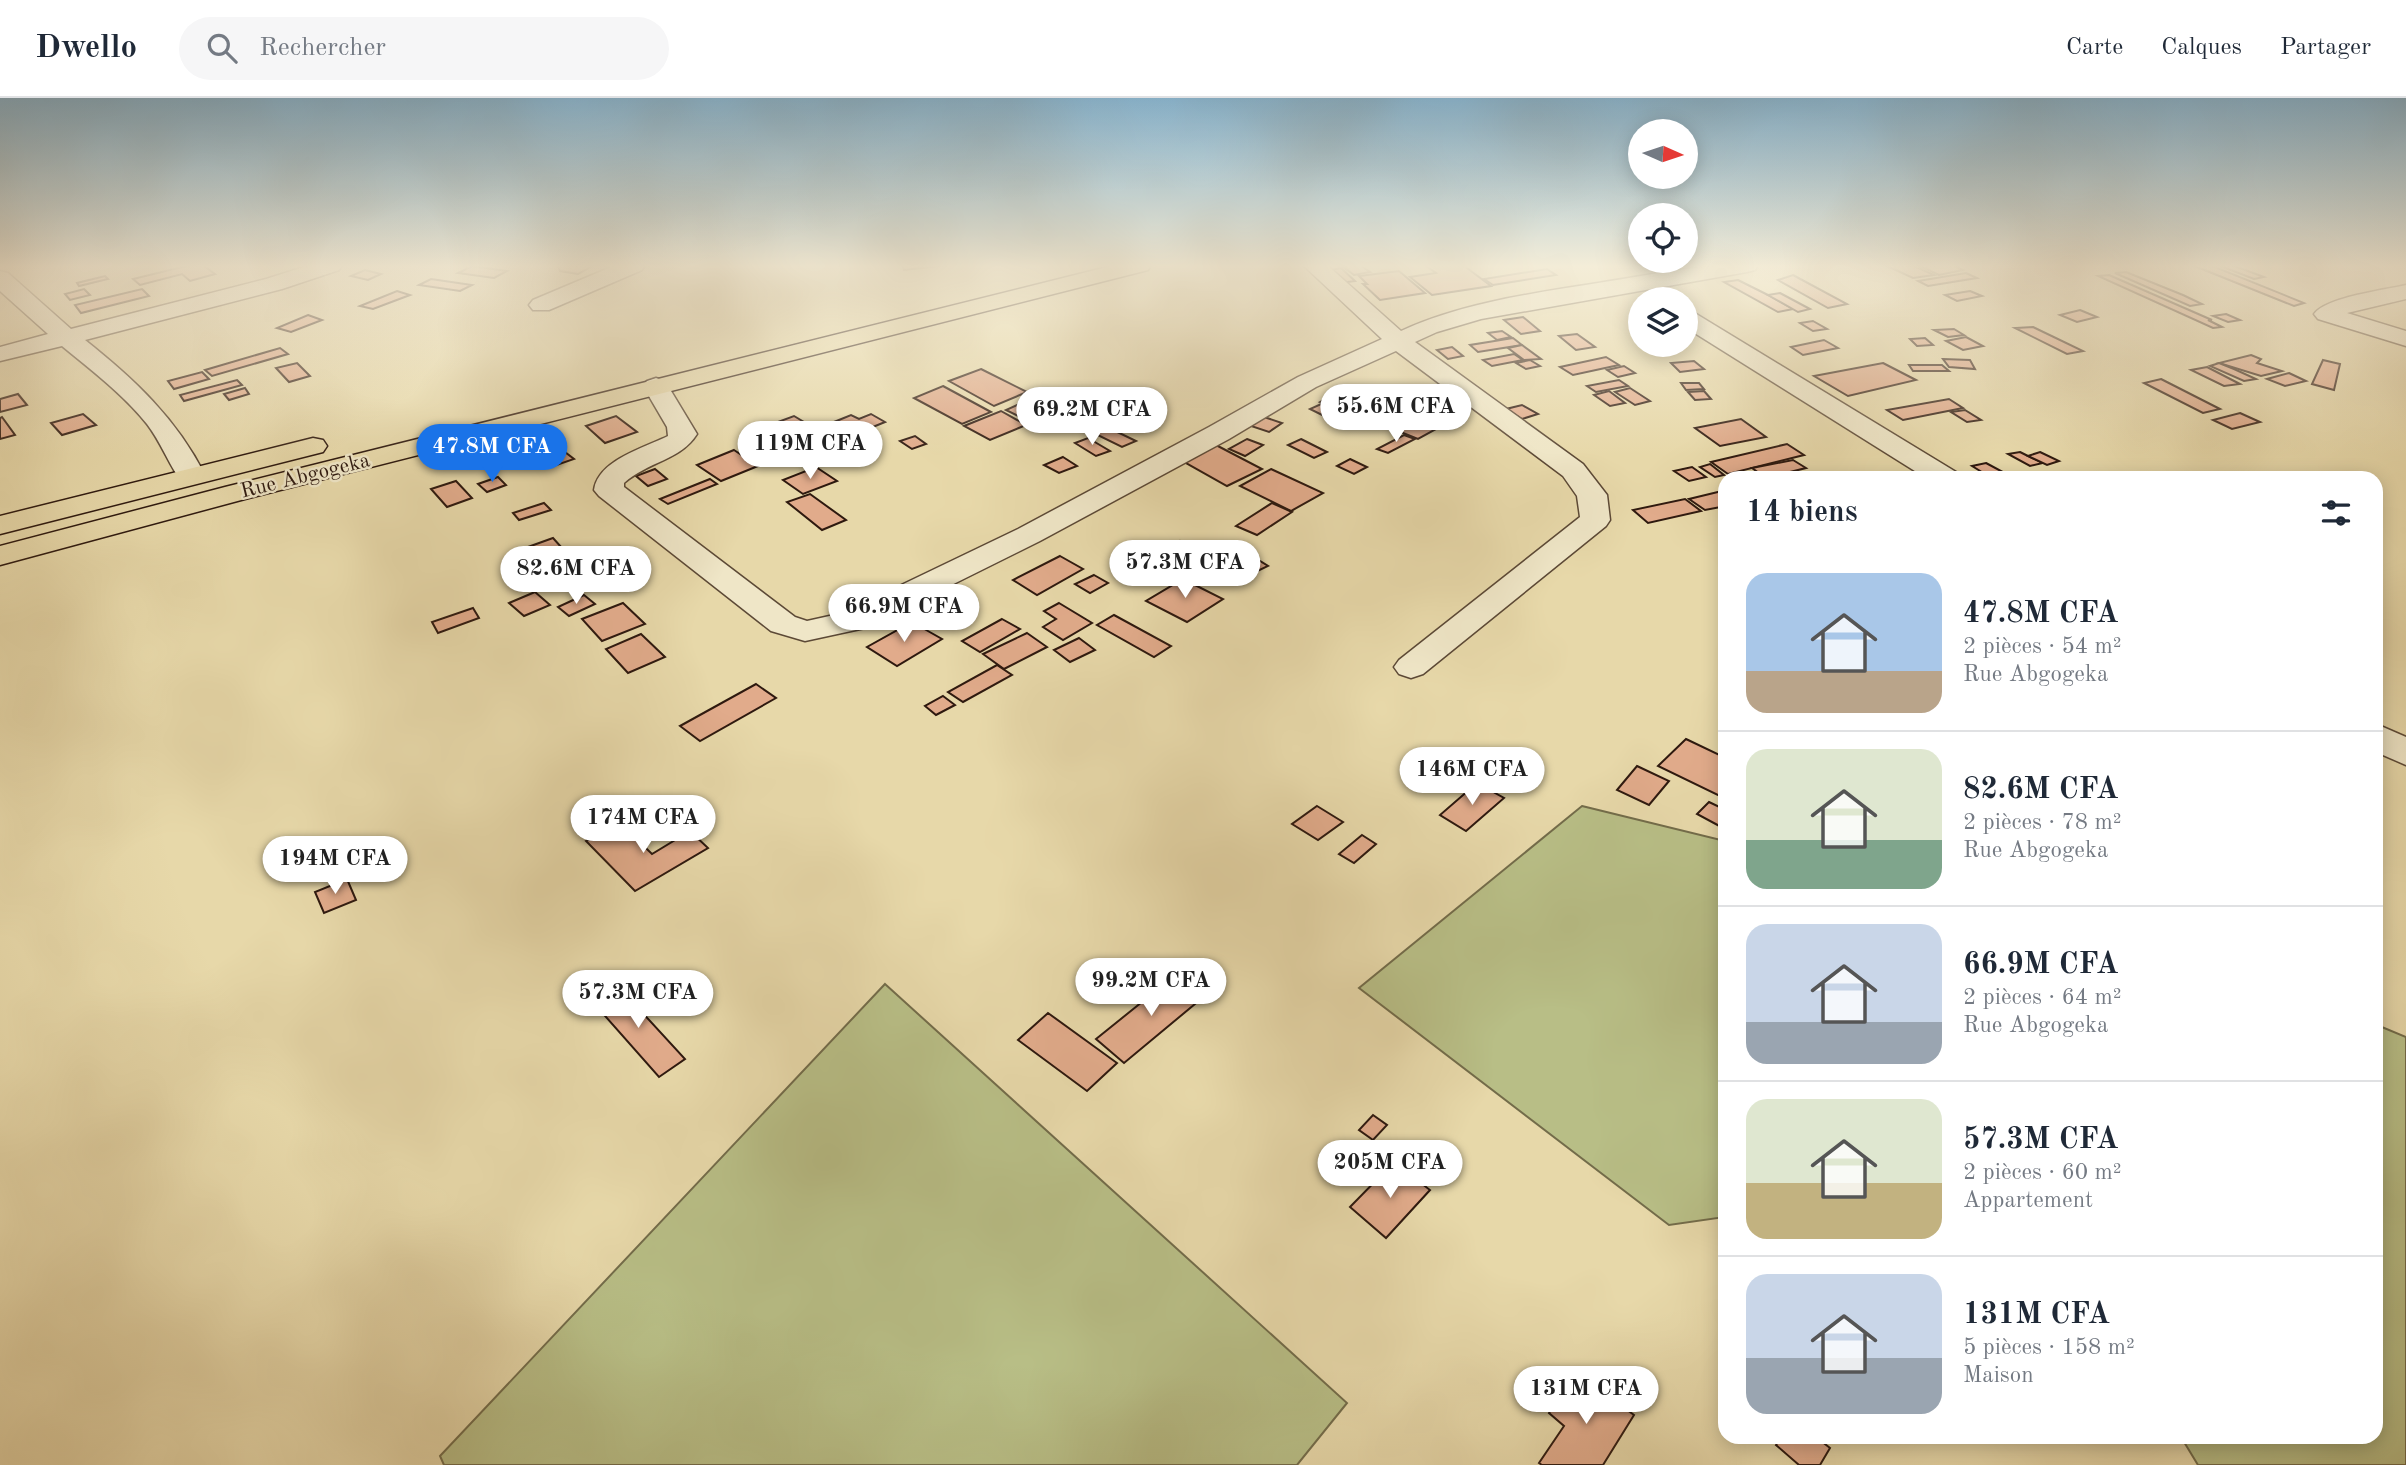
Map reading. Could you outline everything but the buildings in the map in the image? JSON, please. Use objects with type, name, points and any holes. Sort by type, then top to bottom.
[{"type":"main road","points":[[580,381],[797,329]]},
{"type":"main road","name":"Rue Abgogeka","points":[[0,556],[885,329]]},
{"type":"main road","name":"Rue Abgogeka","points":[[0,526],[339,439]]},
{"type":"street","points":[[57,329],[130,391],[172,439],[184,457],[191,475]]},
{"type":"street","points":[[0,354],[102,329]]},
{"type":"street","points":[[1385,329],[1573,470],[1592,495],[1595,520],[1411,667]]},
{"type":"street","points":[[656,386],[681,427],[682,434],[678,442],[624,468],[610,480],[609,490],[783,624],[804,631],[841,625],[866,615],[1053,522],[1219,433],[1307,382],[1398,340],[1430,329]]},
{"type":"street","points":[[1704,329],[1935,471]]},
{"type":"street","points":[[2373,329],[2406,339]]},
{"type":"street","points":[[2383,740],[2406,753]]},
{"type":"green space","points":[[1582,806],[1718,839],[1718,1218],[1669,1225],[1359,988]]},
{"type":"green space","points":[[885,984],[1347,1403],[1297,1465],[444,1465],[440,1456]]},
{"type":"green space","points":[[2383,1027],[2406,1037],[2406,1465],[2198,1465],[2185,1444],[2383,1444]]}]
